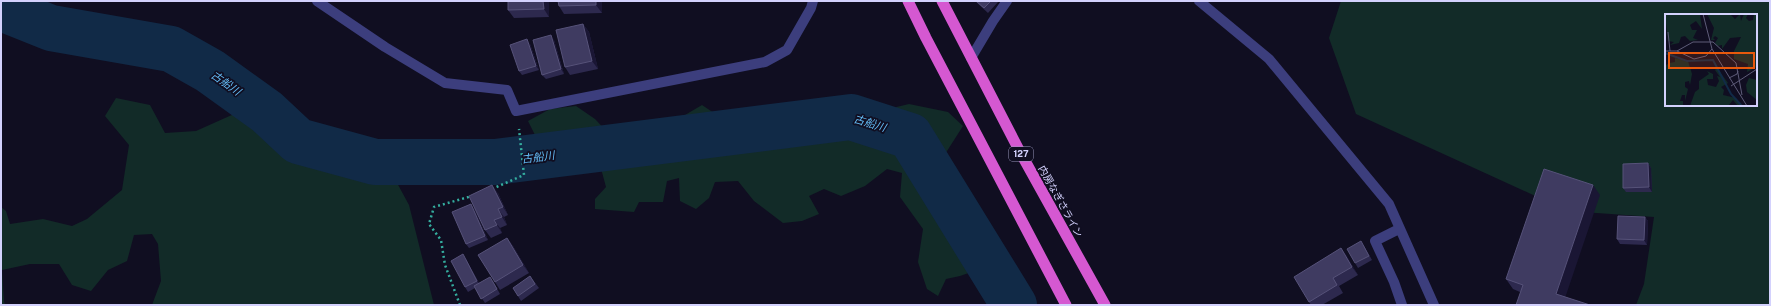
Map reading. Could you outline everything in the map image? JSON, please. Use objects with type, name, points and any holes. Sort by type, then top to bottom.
[{"type":"highway","points":[[908,1],[1066,305]]},
{"type":"highway","name":"内房なぎさライン","points":[[942,1],[1019,150],[1105,305]]},
{"type":"street","points":[[317,1],[385,47],[445,83],[507,90],[516,111],[765,62],[786,50],[811,8],[813,1]]},
{"type":"street","points":[[971,58],[1007,1]]},
{"type":"street","points":[[1199,1],[1269,59],[1389,204],[1434,305]]},
{"type":"street","points":[[1400,228],[1375,241],[1394,282],[1402,305]]},
{"type":"path","points":[[490,189],[524,175],[520,143]]},
{"type":"path","points":[[460,305],[445,265],[441,240],[428,224],[434,207],[476,194]]},
{"type":"green space","points":[[1341,1],[1770,1],[1770,305],[1636,305],[1644,284],[1654,217],[1568,211],[1356,114],[1329,38]]},
{"type":"green space","points":[[116,98],[150,105],[165,133],[196,131],[234,114],[270,108],[316,127],[333,150],[370,168],[390,170],[409,205],[434,305],[152,305],[161,281],[158,244],[152,234],[134,235],[127,261],[108,270],[91,291],[72,285],[59,264],[30,264],[2,270],[5,305],[1,305],[1,207],[6,211],[10,224],[43,219],[72,226],[87,219],[122,190],[129,145],[105,116]]},
{"type":"green space","points":[[909,104],[948,112],[963,126],[940,162],[948,191],[981,249],[977,270],[946,279],[938,296],[927,289],[918,262],[923,229],[900,197],[902,173],[887,169],[865,186],[841,196],[824,189],[809,196],[819,214],[802,221],[783,223],[754,201],[738,181],[715,182],[709,198],[696,209],[680,201],[679,178],[667,181],[663,202],[639,202],[634,212],[595,209],[595,199],[606,187],[596,150],[589,137],[564,144],[538,141],[528,121],[550,109],[576,106],[595,119],[610,135],[663,128],[702,105],[717,115],[752,132],[784,122],[827,132],[864,131],[884,110]]},
{"type":"building","points":[[508,1],[543,1],[544,9],[508,10]]},
{"type":"building","points":[[558,1],[596,1],[596,5],[559,6]]},
{"type":"building","points":[[976,1],[991,1],[984,8]]},
{"type":"building","points":[[583,24],[592,61],[565,67],[556,30]]},
{"type":"building","points":[[551,35],[561,69],[542,75],[533,40]]},
{"type":"building","points":[[527,39],[536,66],[519,71],[510,45]]},
{"type":"building","points":[[1648,163],[1649,187],[1623,188],[1623,164]]},
{"type":"building","points":[[1544,169],[1593,185],[1556,294],[1590,305],[1516,305],[1523,285],[1506,279]]},
{"type":"building","points":[[492,185],[503,207],[498,209],[502,217],[494,220],[497,225],[485,230],[469,196]]},
{"type":"building","points":[[471,204],[485,236],[466,244],[452,212]]},
{"type":"building","points":[[1618,216],[1645,217],[1644,240],[1617,239]]},
{"type":"building","points":[[507,238],[523,265],[495,282],[478,255]]},
{"type":"building","points":[[1361,241],[1369,256],[1355,263],[1347,249]]},
{"type":"building","points":[[1341,248],[1352,267],[1333,278],[1337,285],[1309,302],[1294,277]]},
{"type":"building","points":[[463,254],[477,281],[465,287],[451,261]]},
{"type":"building","points":[[530,276],[535,284],[518,296],[513,288]]},
{"type":"building","points":[[490,277],[497,289],[481,299],[474,286]]},
{"type":"waterway","name":"古船川","points":[[1,8],[51,28],[171,49],[210,71],[267,112],[298,141],[375,162],[495,162],[851,117],[910,136],[1014,305]]}]
